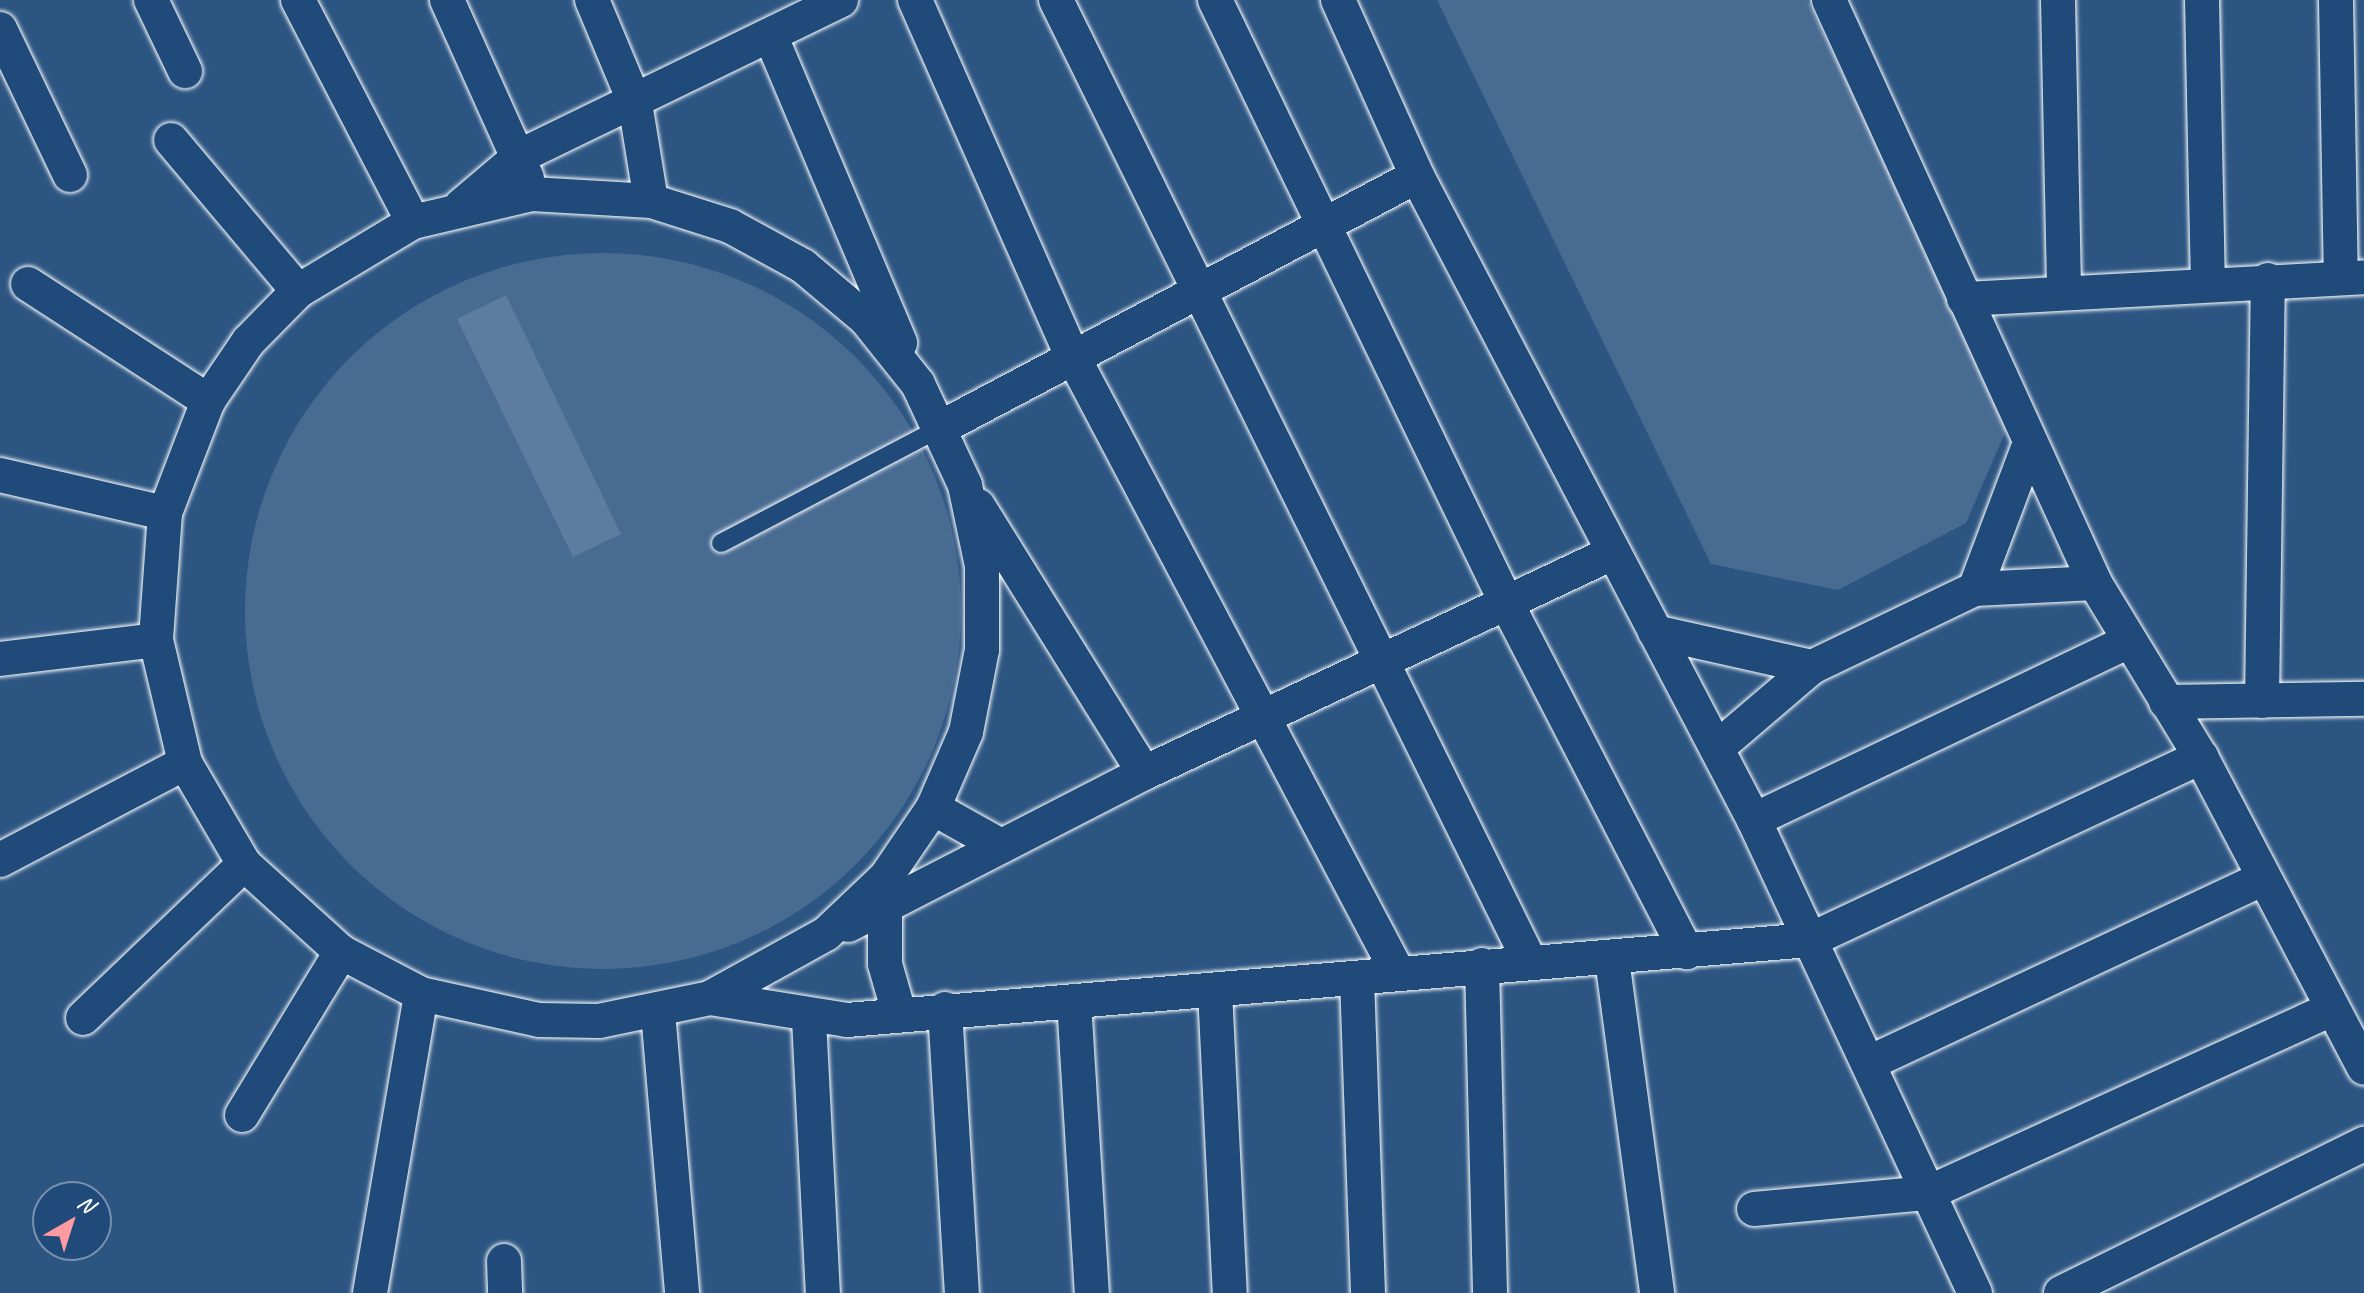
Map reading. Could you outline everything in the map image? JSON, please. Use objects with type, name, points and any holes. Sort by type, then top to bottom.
[{"type":"street","points":[[151,0],[185,71]]},
{"type":"street","points":[[298,0],[413,222]]},
{"type":"street","points":[[447,0],[520,156],[532,194]]},
{"type":"street","points":[[592,0],[635,103],[651,201]]},
{"type":"street","points":[[915,0],[1071,353],[1259,720],[1398,973]]},
{"type":"street","points":[[1056,0],[1196,289],[1384,659],[1530,962]]},
{"type":"street","points":[[1215,0],[1507,604],[1687,952]]},
{"type":"street","points":[[1338,0],[1417,176],[1610,554],[1655,632],[1754,820],[1975,1293]]},
{"type":"street","points":[[1829,0],[2028,448],[2095,583],[2128,642],[2201,757],[2364,1068]]},
{"type":"street","points":[[2058,0],[2064,290]]},
{"type":"street","points":[[2202,0],[2208,283]]},
{"type":"street","points":[[1964,299],[2064,290],[2352,278],[2336,0]]},
{"type":"street","points":[[461,206],[520,156],[771,37],[833,2]]},
{"type":"street","points":[[0,29],[70,175]]},
{"type":"street","points":[[771,37],[918,384],[942,427],[965,485],[982,566],[982,650],[966,732],[933,808],[885,893],[885,964],[899,1013]]},
{"type":"street","points":[[171,140],[298,291]]},
{"type":"street","points":[[942,427],[1071,353],[1417,176]]},
{"type":"street","points":[[918,384],[866,319],[803,266],[730,226],[651,201],[532,194],[461,206],[413,222],[298,291],[248,342],[208,401],[165,513],[156,640],[185,763],[244,864],[341,952],[421,994],[539,1020],[658,1012],[710,998],[826,934],[885,893],[1001,846],[1144,773],[1610,554]]},
{"type":"street","points":[[2262,701],[2268,280]]},
{"type":"street","points":[[28,284],[208,401]]},
{"type":"street","points":[[1975,589],[2028,448]]},
{"type":"street","points":[[0,475],[165,513]]},
{"type":"street","points":[[965,485],[1144,773]]},
{"type":"street","points":[[1717,748],[1812,667],[1975,589],[2095,583]]},
{"type":"street","points":[[1655,632],[1812,667]]},
{"type":"street","points":[[0,659],[156,640]]},
{"type":"street","points":[[1754,820],[2128,642]]},
{"type":"street","points":[[2166,702],[2364,699]]},
{"type":"street","points":[[710,998],[809,1019],[1215,991],[1482,965],[1612,959],[1810,940],[2201,757]]},
{"type":"street","points":[[0,860],[185,763]]},
{"type":"street","points":[[933,808],[1001,846]]},
{"type":"street","points":[[83,1018],[244,864]]},
{"type":"street","points":[[1869,1063],[2264,878]]},
{"type":"street","points":[[242,1115],[341,952]]},
{"type":"street","points":[[1612,959],[1657,1293]]},
{"type":"street","points":[[1482,965],[1490,1293]]},
{"type":"street","points":[[1357,978],[1368,1293]]},
{"type":"street","points":[[1215,991],[1230,1293]]},
{"type":"street","points":[[370,1293],[421,994]]},
{"type":"street","points":[[1074,1001],[1092,1293]]},
{"type":"street","points":[[945,1009],[962,1293]]},
{"type":"street","points":[[1754,1209],[1928,1193],[2332,1009]]},
{"type":"street","points":[[658,1012],[682,1293]]},
{"type":"street","points":[[809,1019],[823,1293]]},
{"type":"street","points":[[2061,1293],[2364,1144]]},
{"type":"lane","points":[[721,543],[942,427]]},
{"type":"shaded area","points":[[1437,0],[1807,0],[2010,421],[1966,523],[1838,590],[1711,564]]},
{"type":"shaded area","points":[[603,253],[673,260],[740,280],[802,314],[856,358],[900,412],[934,474],[954,541],[961,611],[954,681],[934,748],[900,810],[856,864],[802,908],[740,942],[673,962],[603,969],[533,962],[466,942],[404,908],[350,864],[306,810],[272,748],[252,681],[245,611],[252,541],[272,474],[306,412],[350,358],[404,314],[466,280],[533,260]]},
{"type":"building","points":[[506,295],[621,534],[573,557],[457,319]]}]
